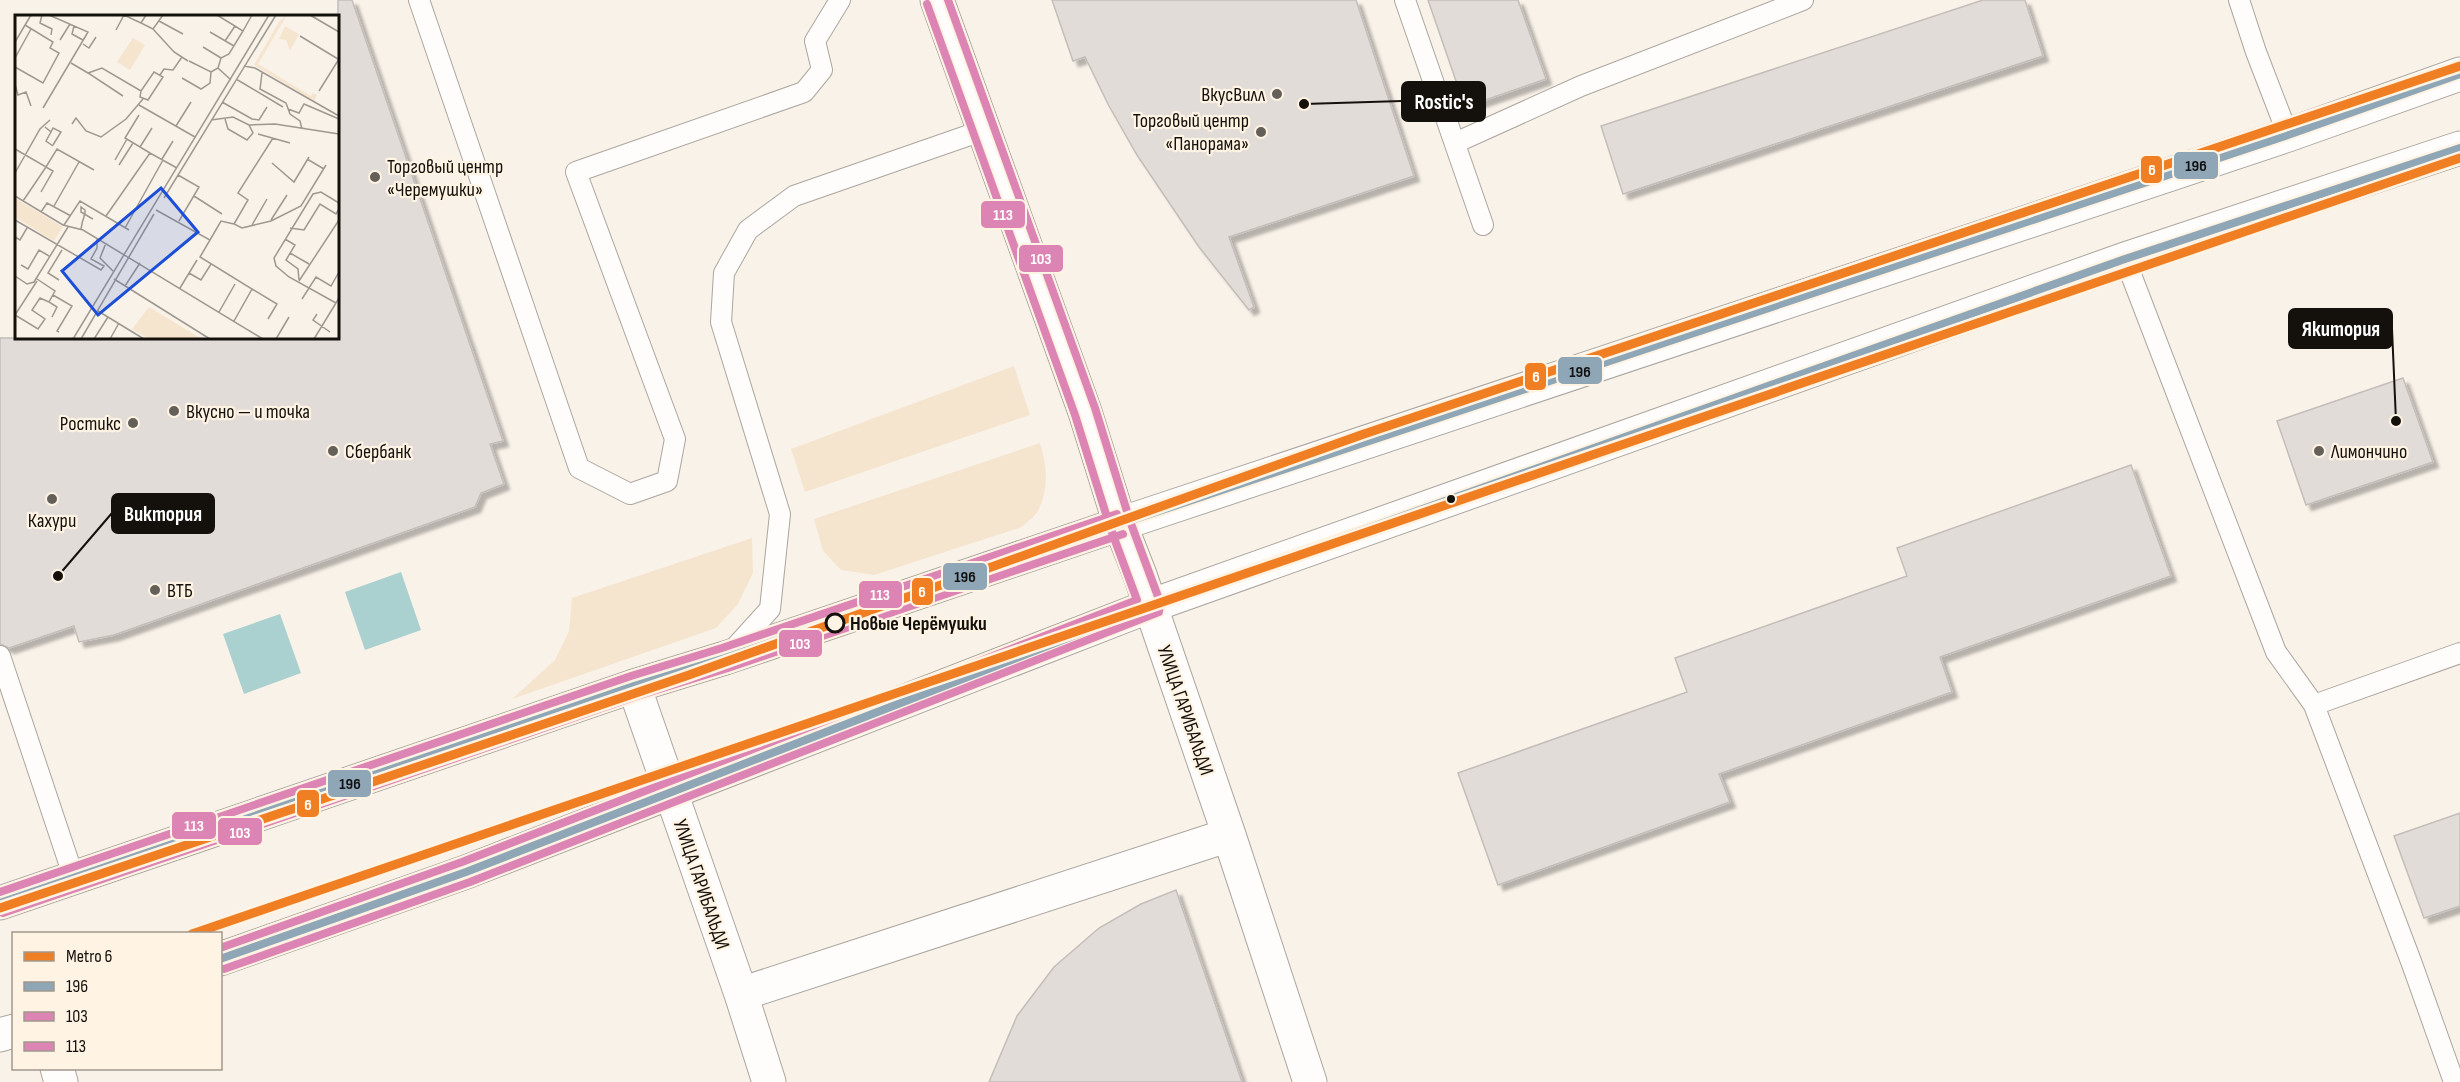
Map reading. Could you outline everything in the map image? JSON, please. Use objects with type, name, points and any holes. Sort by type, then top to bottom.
[{"type":"main road","name":"УЛИЦА ГАРИБАЛЬДИ","points":[[937,0],[1085,412],[1120,524],[1229,835],[1310,1082]]},
{"type":"main road","points":[[0,903],[634,686],[725,658],[2288,135],[2460,74]]},
{"type":"main road","points":[[222,958],[466,873],[1150,606],[2125,259],[2460,148]]},
{"type":"main road","name":"УЛИЦА ГАРИБАЛЬДИ","points":[[634,686],[741,994],[769,1082]]},
{"type":"main road","points":[[741,994],[1229,835]]},
{"type":"lane","points":[[419,0],[579,468],[630,494],[667,481],[675,439],[576,172],[804,92],[822,70],[815,41],[840,0]]},
{"type":"lane","points":[[1405,0],[1483,225]]},
{"type":"lane","points":[[1455,143],[1581,86],[1803,0]]},
{"type":"lane","points":[[2239,0],[2288,135]]},
{"type":"lane","points":[[725,658],[770,609],[780,514],[721,322],[724,273],[748,230],[794,196],[984,130]]},
{"type":"lane","points":[[2125,259],[2276,652],[2314,705],[2454,1082]]},
{"type":"lane","points":[[2314,705],[2460,653]]},
{"type":"lane","points":[[0,656],[74,878]]},
{"type":"shaded area","points":[[1014,366],[1030,415],[805,492],[791,449]]},
{"type":"shaded area","points":[[1040,443],[1046,485],[1038,512],[1022,527],[874,575],[841,570],[823,551],[814,519]]},
{"type":"shaded area","points":[[752,538],[753,573],[738,604],[716,628],[512,699],[555,660],[569,631],[572,598]]},
{"type":"water","points":[[401,572],[421,630],[365,650],[345,592]]},
{"type":"water","points":[[280,614],[301,673],[244,694],[223,634]]},
{"type":"building","name":"Торговый центр «Черемушки»","points":[[338,0],[352,0],[503,441],[490,444],[504,484],[481,493],[475,507],[114,635],[79,642],[74,626],[9,648],[0,644],[0,338],[339,339]]},
{"type":"building","name":"Торговый центр «Панорама»","points":[[1052,0],[1356,0],[1414,176],[1229,237],[1254,307],[1249,310],[1199,247],[1137,155],[1085,57],[1073,61]]},
{"type":"building","points":[[1428,0],[1518,0],[1546,79],[1465,107]]},
{"type":"building","points":[[1983,0],[2025,0],[2043,56],[1623,194],[1601,126]]},
{"type":"building","points":[[2403,378],[2433,462],[2306,505],[2277,421]]},
{"type":"building","points":[[2131,465],[2171,576],[1940,657],[1952,692],[1719,774],[1730,802],[1498,885],[1458,773],[1687,692],[1675,658],[1907,576],[1897,548]]},
{"type":"building","points":[[2460,813],[2460,906],[2424,918],[2394,836]]},
{"type":"building","points":[[1176,890],[1242,1082],[989,1082],[1017,1016],[1054,967],[1099,928],[1141,904]]},
{"type":"metro line","name":"6","points":[[0,908],[686,676],[1361,435],[2460,66]]},
{"type":"metro line","name":"6","points":[[198,932],[2460,158]]},
{"type":"transit line","name":"103","points":[[224,969],[470,882],[1159,612],[1160,602],[1130,521],[1095,408],[948,0]]},
{"type":"transit line","name":"113","points":[[222,947],[462,862],[1137,600],[1110,527],[1075,415],[927,4]]},
{"type":"transit line","name":"196","points":[[0,903],[634,686],[725,658],[2288,135],[2460,74]]},
{"type":"transit line","name":"196","points":[[222,958],[466,872],[1150,606],[2125,259],[2460,148]]},
{"type":"transit line","name":"113","points":[[0,892],[631,676],[722,648],[1117,514]]},
{"type":"transit line","name":"103","points":[[3,913],[637,696],[728,668],[1123,534]]},
{"type":"place","name":"ВкусВилл","points":[[1277,94]]},
{"type":"place","name":"Rostic's","points":[[1304,104]]},
{"type":"place","name":"Торговый центр «Панорама»","points":[[1261,132]]},
{"type":"place","name":"Торговый центр «Черемушки»","points":[[375,177]]},
{"type":"place","name":"Вкусно — и точка","points":[[174,411]]},
{"type":"place","name":"Якитория","points":[[2396,421]]},
{"type":"place","name":"Ростикс","points":[[133,423]]},
{"type":"place","name":"Сбербанк","points":[[333,451]]},
{"type":"place","name":"Лимончино","points":[[2319,451]]},
{"type":"place","name":"Кахури","points":[[52,499]]},
{"type":"place","name":"Виктория","points":[[58,576]]},
{"type":"place","name":"ВТБ","points":[[155,590]]},
{"type":"place","name":"Новые Черёмушки","points":[[835,623]]}]
